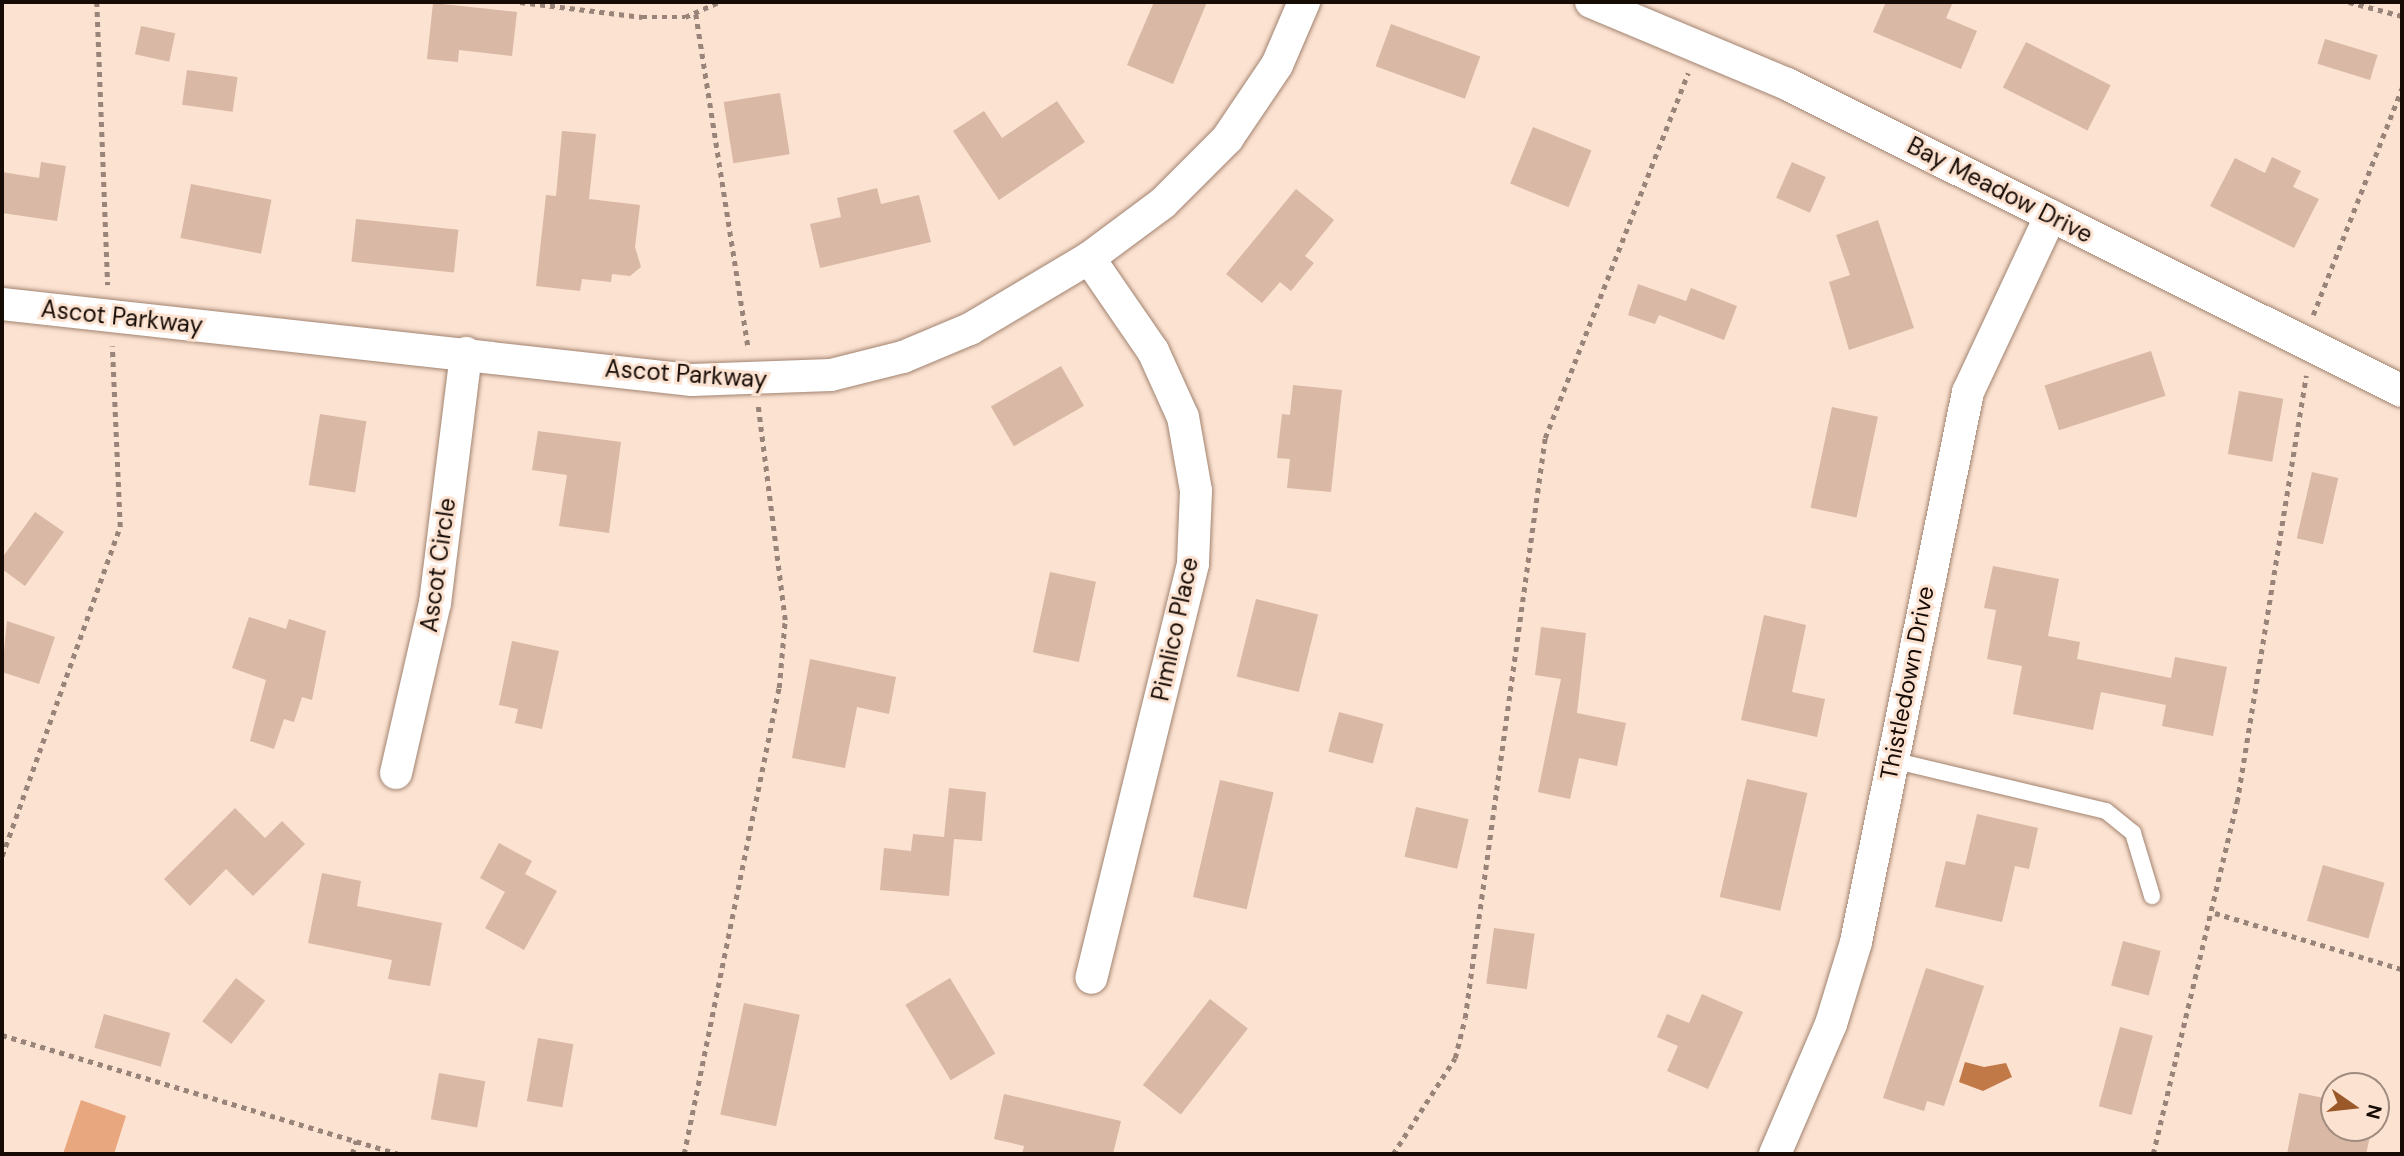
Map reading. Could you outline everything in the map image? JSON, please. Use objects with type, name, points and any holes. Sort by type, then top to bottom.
[{"type":"street","name":"Ascot Parkway","points":[[2,304],[754,382],[831,375],[903,357],[970,329],[1089,258],[1163,203],[1227,139],[1277,65],[1304,2]]},
{"type":"street","name":"Bay Meadow Drive","points":[[1591,2],[1703,46],[2051,215],[2402,391]]},
{"type":"street","name":"Thistledown Drive","points":[[1774,1154],[1831,1024],[1856,942],[1968,392],[2051,215]]},
{"type":"street","name":"Pimlico Place","points":[[1089,258],[1153,351],[1184,417],[1196,491],[1193,564],[1091,978]]},
{"type":"street","name":"Ascot Circle","points":[[396,774],[435,603],[466,353]]},
{"type":"lane","points":[[1892,760],[2106,811],[2133,833],[2152,896]]},
{"type":"path","points":[[2,856],[120,527],[97,2]]},
{"type":"path","points":[[520,2],[642,17],[696,14],[719,2]]},
{"type":"path","points":[[2349,2],[2402,16]]},
{"type":"path","points":[[684,1154],[779,688],[785,620],[754,382],[696,14]]},
{"type":"path","points":[[1393,1154],[1455,1058],[1465,1018],[1545,438],[1680,88],[1703,46]]},
{"type":"path","points":[[2153,1154],[2215,913],[2314,307],[2402,88]]},
{"type":"path","points":[[2215,913],[2402,969]]},
{"type":"path","points":[[2,1035],[399,1154]]},
{"type":"path","points":[[352,1154],[356,1141]]},
{"type":"shaded area","points":[[1965,1062],[1984,1067],[2006,1063],[2012,1077],[1983,1091],[1959,1082]]},
{"type":"shaded area","points":[[81,1100],[126,1116],[114,1154],[63,1154]]},
{"type":"building","points":[[1154,2],[1207,2],[1173,84],[1127,65]]},
{"type":"building","points":[[1886,2],[1953,2],[1946,18],[1977,31],[1961,69],[1873,32]]},
{"type":"building","points":[[433,3],[517,12],[512,56],[459,50],[458,62],[427,59]]},
{"type":"building","points":[[1391,24],[1480,56],[1465,99],[1376,66]]},
{"type":"building","points":[[141,26],[175,33],[169,62],[135,54]]},
{"type":"building","points":[[2325,39],[2378,55],[2370,80],[2317,64]]},
{"type":"building","points":[[2026,42],[2111,85],[2087,131],[2003,87]]},
{"type":"building","points":[[187,70],[238,77],[233,112],[182,105]]},
{"type":"building","points":[[780,93],[790,154],[733,163],[724,102]]},
{"type":"building","points":[[1057,101],[1085,142],[999,200],[953,131],[984,111],[1002,138]]},
{"type":"building","points":[[1533,127],[1591,151],[1569,207],[1510,184]]},
{"type":"building","points":[[562,131],[596,134],[589,199],[640,205],[635,247],[641,267],[630,276],[612,274],[611,282],[582,279],[580,291],[536,286],[546,195],[556,196]]},
{"type":"building","points":[[2272,157],[2301,171],[2293,187],[2319,199],[2294,248],[2210,206],[2235,158],[2265,173]]},
{"type":"building","points":[[41,162],[66,166],[57,221],[2,213],[2,172],[39,178]]},
{"type":"building","points":[[1792,162],[1826,177],[1810,213],[1776,198]]},
{"type":"building","points":[[191,184],[271,200],[261,254],[181,238]]},
{"type":"building","points":[[877,188],[881,204],[919,195],[931,242],[820,268],[810,224],[841,217],[837,198]]},
{"type":"building","points":[[1296,189],[1334,220],[1305,256],[1314,263],[1291,291],[1280,282],[1262,303],[1226,274]]},
{"type":"building","points":[[356,219],[458,230],[454,273],[352,262]]},
{"type":"building","points":[[1878,220],[1914,328],[1849,350],[1829,282],[1850,275],[1836,235]]},
{"type":"building","points":[[1638,284],[1686,301],[1691,288],[1737,306],[1724,340],[1659,315],[1655,324],[1628,315]]},
{"type":"building","points":[[2151,351],[2166,396],[2059,430],[2044,386]]},
{"type":"building","points":[[1061,366],[1084,406],[1014,446],[991,407]]},
{"type":"building","points":[[1293,385],[1342,390],[1331,492],[1287,488],[1290,459],[1277,458],[1282,414],[1290,415]]},
{"type":"building","points":[[2239,391],[2283,399],[2272,462],[2228,454]]},
{"type":"building","points":[[1832,407],[1878,417],[1857,518],[1811,508]]},
{"type":"building","points":[[320,414],[366,421],[355,492],[309,485]]},
{"type":"building","points":[[538,431],[621,442],[609,533],[559,526],[567,475],[532,470]]},
{"type":"building","points":[[2312,472],[2338,478],[2323,544],[2297,538]]},
{"type":"building","points":[[35,512],[64,532],[25,586],[2,569],[2,558]]},
{"type":"building","points":[[1993,566],[2059,579],[2048,636],[2080,642],[2077,659],[2171,678],[2175,657],[2227,667],[2213,736],[2162,726],[2166,705],[2101,692],[2093,730],[2013,714],[2022,666],[1987,659],[1996,610],[1984,608]]},
{"type":"building","points":[[1050,572],[1096,582],[1079,662],[1033,652]]},
{"type":"building","points":[[1256,599],[1318,614],[1299,692],[1237,677]]},
{"type":"building","points":[[1764,615],[1806,625],[1792,692],[1825,699],[1817,737],[1741,720]]},
{"type":"building","points":[[249,617],[286,629],[289,619],[326,631],[312,700],[302,697],[294,722],[284,719],[274,749],[250,741],[266,680],[232,668]]},
{"type":"building","points":[[7,621],[55,637],[39,684],[2,672]]},
{"type":"building","points":[[1541,627],[1586,633],[1577,713],[1626,723],[1617,766],[1579,758],[1570,799],[1538,792],[1561,679],[1535,675]]},
{"type":"building","points":[[512,641],[559,651],[542,729],[515,723],[518,709],[499,705]]},
{"type":"building","points":[[810,659],[896,677],[889,714],[857,707],[845,768],[792,758]]},
{"type":"building","points":[[1339,712],[1383,724],[1373,764],[1328,752]]},
{"type":"building","points":[[1747,779],[1807,793],[1780,911],[1720,897]]},
{"type":"building","points":[[1220,780],[1274,792],[1247,909],[1193,897]]},
{"type":"building","points":[[949,788],[986,792],[982,841],[954,839],[949,896],[880,890],[884,848],[911,851],[913,834],[944,837]]},
{"type":"building","points":[[1416,807],[1469,819],[1457,869],[1405,857]]},
{"type":"building","points":[[235,808],[265,838],[282,821],[305,844],[253,896],[226,869],[190,906],[164,879]]},
{"type":"building","points":[[1977,814],[2038,828],[2029,869],[2015,866],[2002,922],[1935,907],[1946,861],[1965,865]]},
{"type":"building","points":[[499,843],[532,861],[525,874],[557,891],[524,950],[485,928],[505,892],[480,878]]},
{"type":"building","points":[[2323,865],[2385,883],[2369,938],[2307,921]]},
{"type":"building","points":[[322,873],[361,881],[357,906],[442,923],[430,986],[388,979],[392,960],[308,943]]},
{"type":"building","points":[[1494,928],[1535,934],[1527,989],[1486,983]]},
{"type":"building","points":[[2123,941],[2161,951],[2149,996],[2111,985]]},
{"type":"building","points":[[1926,968],[1984,986],[1944,1106],[1927,1101],[1924,1111],[1883,1098]]},
{"type":"building","points":[[236,978],[265,1001],[231,1044],[202,1021]]},
{"type":"building","points":[[950,978],[995,1053],[951,1080],[905,1005]]},
{"type":"building","points":[[1702,994],[1743,1012],[1708,1089],[1667,1071],[1678,1046],[1657,1037],[1667,1014],[1689,1023]]},
{"type":"building","points":[[1210,999],[1248,1029],[1181,1114],[1143,1085]]},
{"type":"building","points":[[744,1003],[800,1015],[776,1126],[720,1115]]},
{"type":"building","points":[[104,1014],[170,1033],[161,1067],[94,1048]]},
{"type":"building","points":[[2120,1027],[2153,1036],[2132,1115],[2099,1106]]},
{"type":"building","points":[[538,1038],[573,1044],[562,1107],[527,1101]]},
{"type":"building","points":[[439,1073],[485,1081],[477,1127],[431,1119]]},
{"type":"building","points":[[2299,1093],[2320,1097],[2320,1142],[2369,1142],[2366,1154],[2287,1154]]},
{"type":"building","points":[[1004,1094],[1121,1121],[1113,1154],[1022,1154],[1024,1146],[994,1139]]}]
